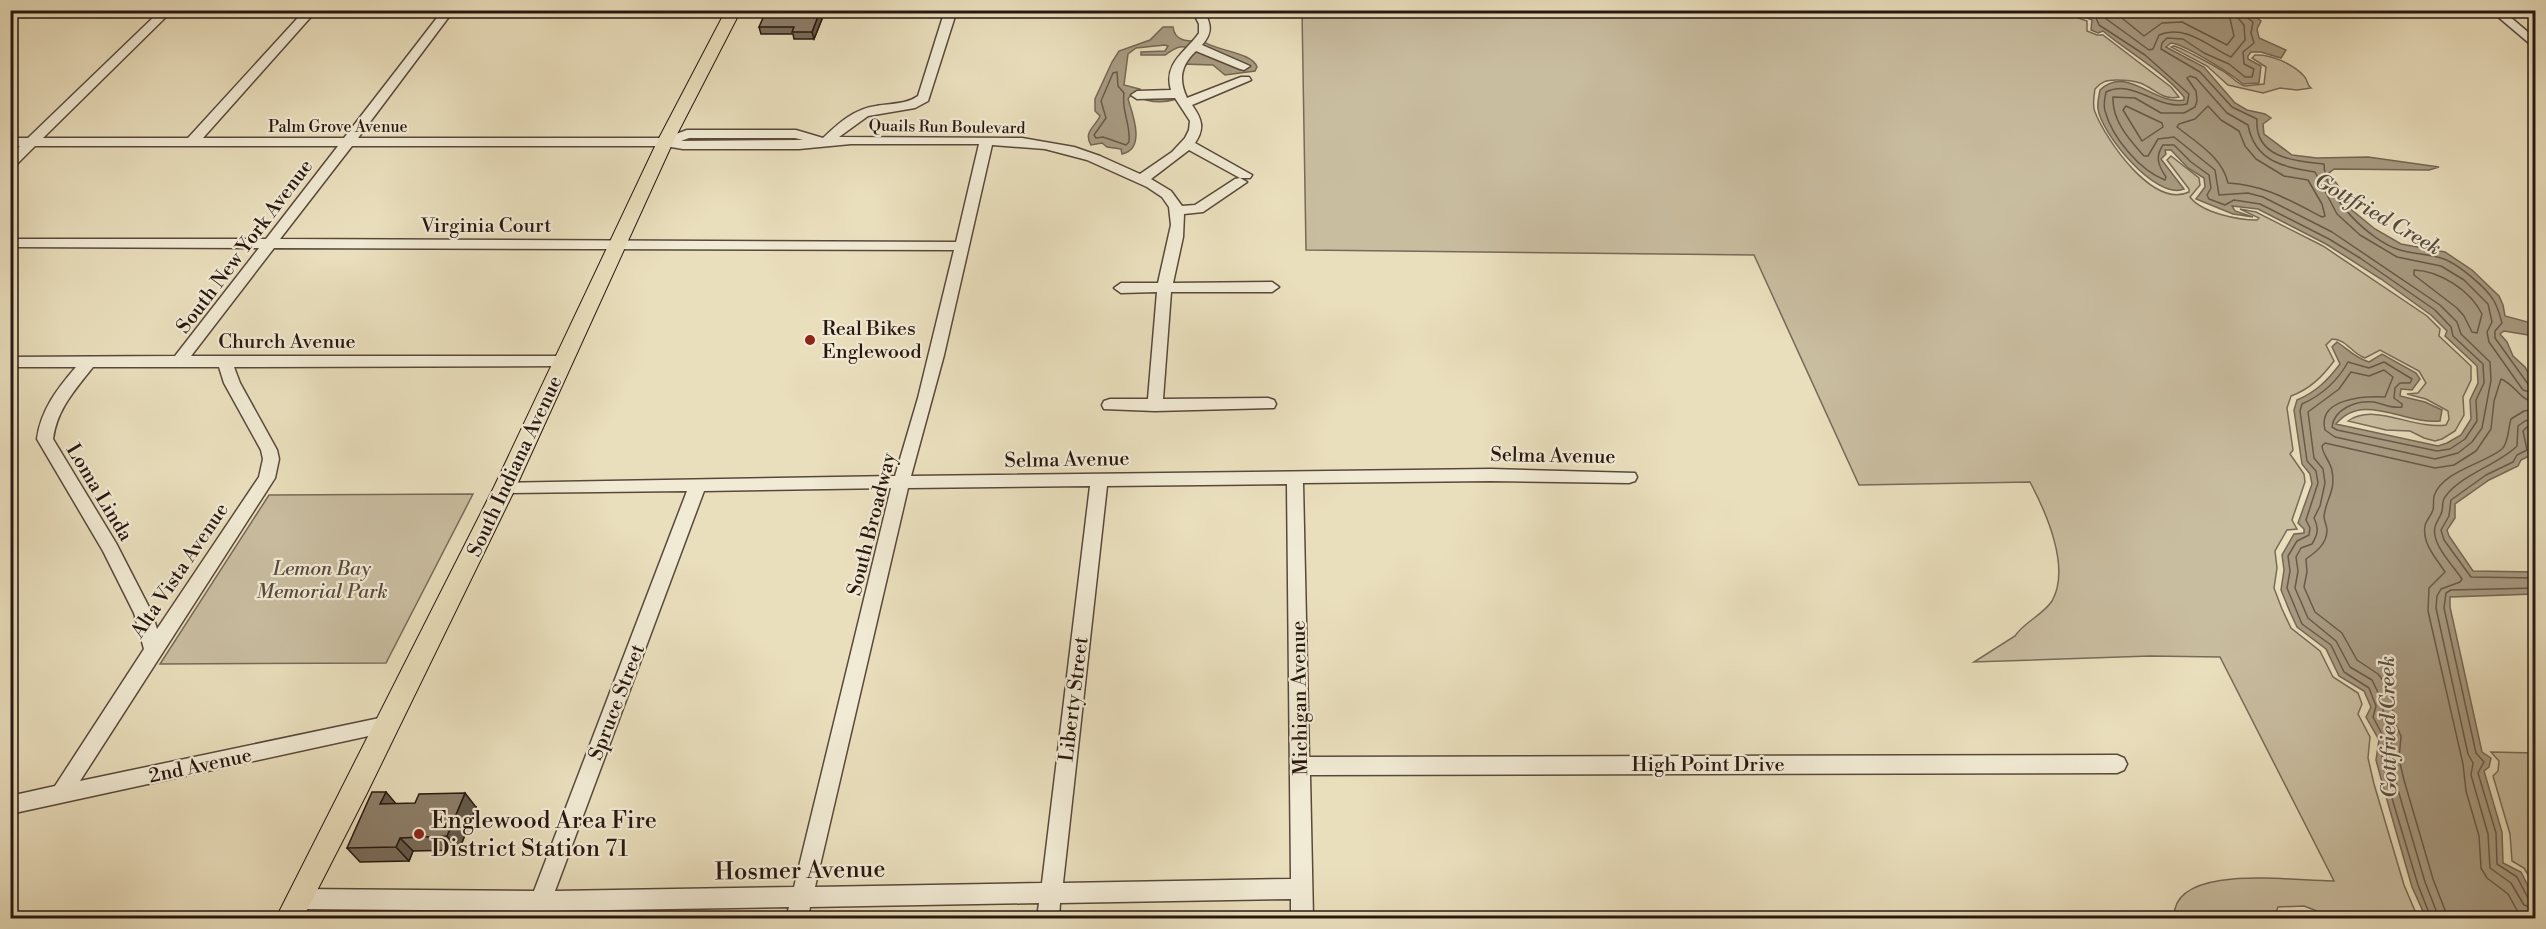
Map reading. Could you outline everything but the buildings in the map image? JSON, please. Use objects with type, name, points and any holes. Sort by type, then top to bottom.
[{"type":"main road","name":"South Indiana Avenue","points":[[294,909],[389,724],[506,487],[665,142],[734,10]]},
{"type":"street","points":[[10,15],[15,10]]},
{"type":"street","points":[[10,163],[168,10]]},
{"type":"street","points":[[192,142],[312,10]]},
{"type":"street","name":"South New York Avenue","points":[[179,363],[449,10]]},
{"type":"street","points":[[822,141],[865,112],[880,108],[908,107],[924,98],[951,10]]},
{"type":"street","points":[[1142,179],[1187,144],[1194,135],[1196,121],[1180,99],[1175,83],[1179,66],[1202,38],[1206,28],[1198,10]]},
{"type":"street","points":[[2495,10],[2535,46]]},
{"type":"street","points":[[1195,46],[1244,66]]},
{"type":"street","points":[[1137,95],[1180,99],[1245,80]]},
{"type":"street","name":"Quails Run Boulevard","points":[[665,142],[683,146],[799,145],[822,141],[1022,142],[1080,153],[1142,179],[1169,197],[1176,210]]},
{"type":"street","name":"South Broadway","points":[[797,918],[901,482],[915,436],[986,141]]},
{"type":"street","name":"Palm Grove Avenue","points":[[10,142],[665,142]]},
{"type":"street","points":[[1155,405],[1165,288],[1174,242],[1176,210],[1198,209],[1243,178],[1187,144]]},
{"type":"street","name":"Virginia Court","points":[[10,243],[961,246]]},
{"type":"street","points":[[1121,288],[1272,287]]},
{"type":"street","name":"Church Avenue","points":[[10,362],[564,361]]},
{"type":"street","name":"Loma Linda","points":[[89,362],[51,410],[46,425],[45,439],[110,548],[134,594],[143,613],[153,650]]},
{"type":"street","name":"Alta Vista Avenue","points":[[61,794],[153,650],[264,485],[270,470],[269,450],[232,383],[225,362]]},
{"type":"street","points":[[1110,405],[1268,404]]},
{"type":"street","name":"Selma Avenue","points":[[506,487],[1491,475],[1629,477]]},
{"type":"street","name":"Michigan Avenue","points":[[1295,478],[1302,918]]},
{"type":"street","name":"Liberty Street","points":[[1048,918],[1099,479]]},
{"type":"street","name":"Spruce Street","points":[[537,910],[698,485]]},
{"type":"street","name":"2nd Avenue","points":[[10,805],[389,724]]},
{"type":"street","name":"High Point Drive","points":[[1300,766],[2117,764]]},
{"type":"street","name":"Hosmer Avenue","points":[[294,909],[537,910],[802,895],[1301,889]]},
{"type":"green space","points":[[1381,10],[1382,13],[1728,10],[1731,16],[2067,11],[2087,21],[2087,31],[2103,35],[2171,87],[2179,97],[2163,96],[2145,85],[2128,80],[2107,81],[2095,89],[2095,112],[2109,139],[2146,182],[2161,191],[2175,195],[2189,192],[2167,160],[2171,156],[2199,178],[2200,185],[2190,197],[2196,203],[2211,211],[2240,219],[2257,220],[2259,218],[2240,209],[2256,212],[2323,246],[2427,316],[2440,329],[2439,336],[2471,366],[2471,380],[2463,397],[2464,415],[2455,431],[2435,441],[2410,431],[2386,430],[2348,421],[2370,414],[2434,425],[2446,425],[2449,419],[2448,411],[2426,399],[2407,394],[2418,393],[2426,383],[2419,371],[2380,350],[2365,358],[2342,341],[2332,339],[2326,345],[2334,361],[2315,382],[2291,396],[2287,408],[2293,450],[2290,454],[2304,474],[2305,482],[2292,520],[2297,529],[2287,530],[2275,551],[2277,568],[2274,588],[2291,628],[2320,651],[2333,677],[2358,693],[2362,704],[2358,714],[2370,737],[2368,758],[2374,784],[2404,885],[2418,918],[2335,918],[2304,906],[2278,907],[2274,918],[2174,918],[2179,900],[2193,888],[2214,882],[2240,878],[2334,881],[2220,657],[2150,656],[1974,662],[2015,636],[2052,601],[2057,588],[2058,557],[2054,540],[2030,482],[1859,485],[1754,255],[1306,250],[1302,11]]},
{"type":"green space","points":[[2174,46],[2211,64],[2245,86],[2264,84],[2266,67],[2252,58],[2255,55],[2275,58],[2299,72],[2311,88],[2297,90],[2280,88],[2263,93],[2228,85],[2207,66],[2171,47]]},
{"type":"green space","name":"Lemon Bay Memorial Park","points":[[473,494],[386,663],[160,664],[269,495]]},
{"type":"green space","points":[[2491,752],[2535,753],[2536,833],[2532,835],[2531,843],[2535,849],[2535,886],[2524,868],[2512,861],[2510,834],[2493,776],[2498,771],[2499,761]]},
{"type":"water","name":"Gottfried Creek","points":[[2246,10],[2261,21],[2257,29],[2259,38],[2286,50],[2281,58],[2261,52],[2251,52],[2248,59],[2261,66],[2259,83],[2243,84],[2187,49],[2171,43],[2166,47],[2204,67],[2235,103],[2247,110],[2265,114],[2271,118],[2263,124],[2264,134],[2292,155],[2317,158],[2368,157],[2439,167],[2429,170],[2334,169],[2329,173],[2344,194],[2347,206],[2375,229],[2401,244],[2445,252],[2472,270],[2499,296],[2505,316],[2535,324],[2535,336],[2504,331],[2500,334],[2507,342],[2513,356],[2525,367],[2535,385],[2535,431],[2529,433],[2535,453],[2521,460],[2518,466],[2489,480],[2455,504],[2455,518],[2447,530],[2473,571],[2535,572],[2535,594],[2450,597],[2450,607],[2482,752],[2491,758],[2489,767],[2484,771],[2502,832],[2503,863],[2521,872],[2535,900],[2535,918],[2426,918],[2412,887],[2383,786],[2376,760],[2379,740],[2366,717],[2371,707],[2364,691],[2339,676],[2326,649],[2297,627],[2281,590],[2284,570],[2282,555],[2294,534],[2304,533],[2304,529],[2298,523],[2312,484],[2310,474],[2302,464],[2294,410],[2297,400],[2321,385],[2340,364],[2332,347],[2337,342],[2356,356],[2369,362],[2382,354],[2416,373],[2420,379],[2412,390],[2401,389],[2400,396],[2425,402],[2442,410],[2440,421],[2427,421],[2385,412],[2359,410],[2347,415],[2336,424],[2438,446],[2461,435],[2471,419],[2470,400],[2478,383],[2477,366],[2445,336],[2447,331],[2431,315],[2381,279],[2326,244],[2258,209],[2232,206],[2235,211],[2253,217],[2233,214],[2196,199],[2205,187],[2204,178],[2188,168],[2171,150],[2165,150],[2166,154],[2161,159],[2184,189],[2172,190],[2159,185],[2145,175],[2119,148],[2101,120],[2098,107],[2100,90],[2110,83],[2120,81],[2131,83],[2173,100],[2184,100],[2184,97],[2156,70],[2103,31],[2098,33],[2091,30],[2092,20],[2071,11]]},
{"type":"water","points":[[1163,27],[1173,27],[1177,36],[1184,40],[1203,41],[1241,55],[1254,62],[1257,67],[1255,71],[1225,75],[1213,65],[1182,64],[1190,49],[1186,47],[1177,48],[1165,55],[1141,55],[1141,52],[1165,51],[1168,46],[1165,45],[1136,48],[1128,54],[1124,85],[1140,89],[1140,94],[1162,94],[1177,99],[1154,102],[1134,95],[1130,96],[1128,99],[1136,131],[1134,146],[1122,154],[1121,149],[1107,147],[1102,143],[1091,145],[1089,133],[1100,116],[1095,111],[1095,99],[1112,62],[1119,51],[1150,40]]},
{"type":"place","name":"Real Bikes Englewood","points":[[810,340]]},
{"type":"place","name":"Englewood Area Fire District Station 71","points":[[419,834]]}]
